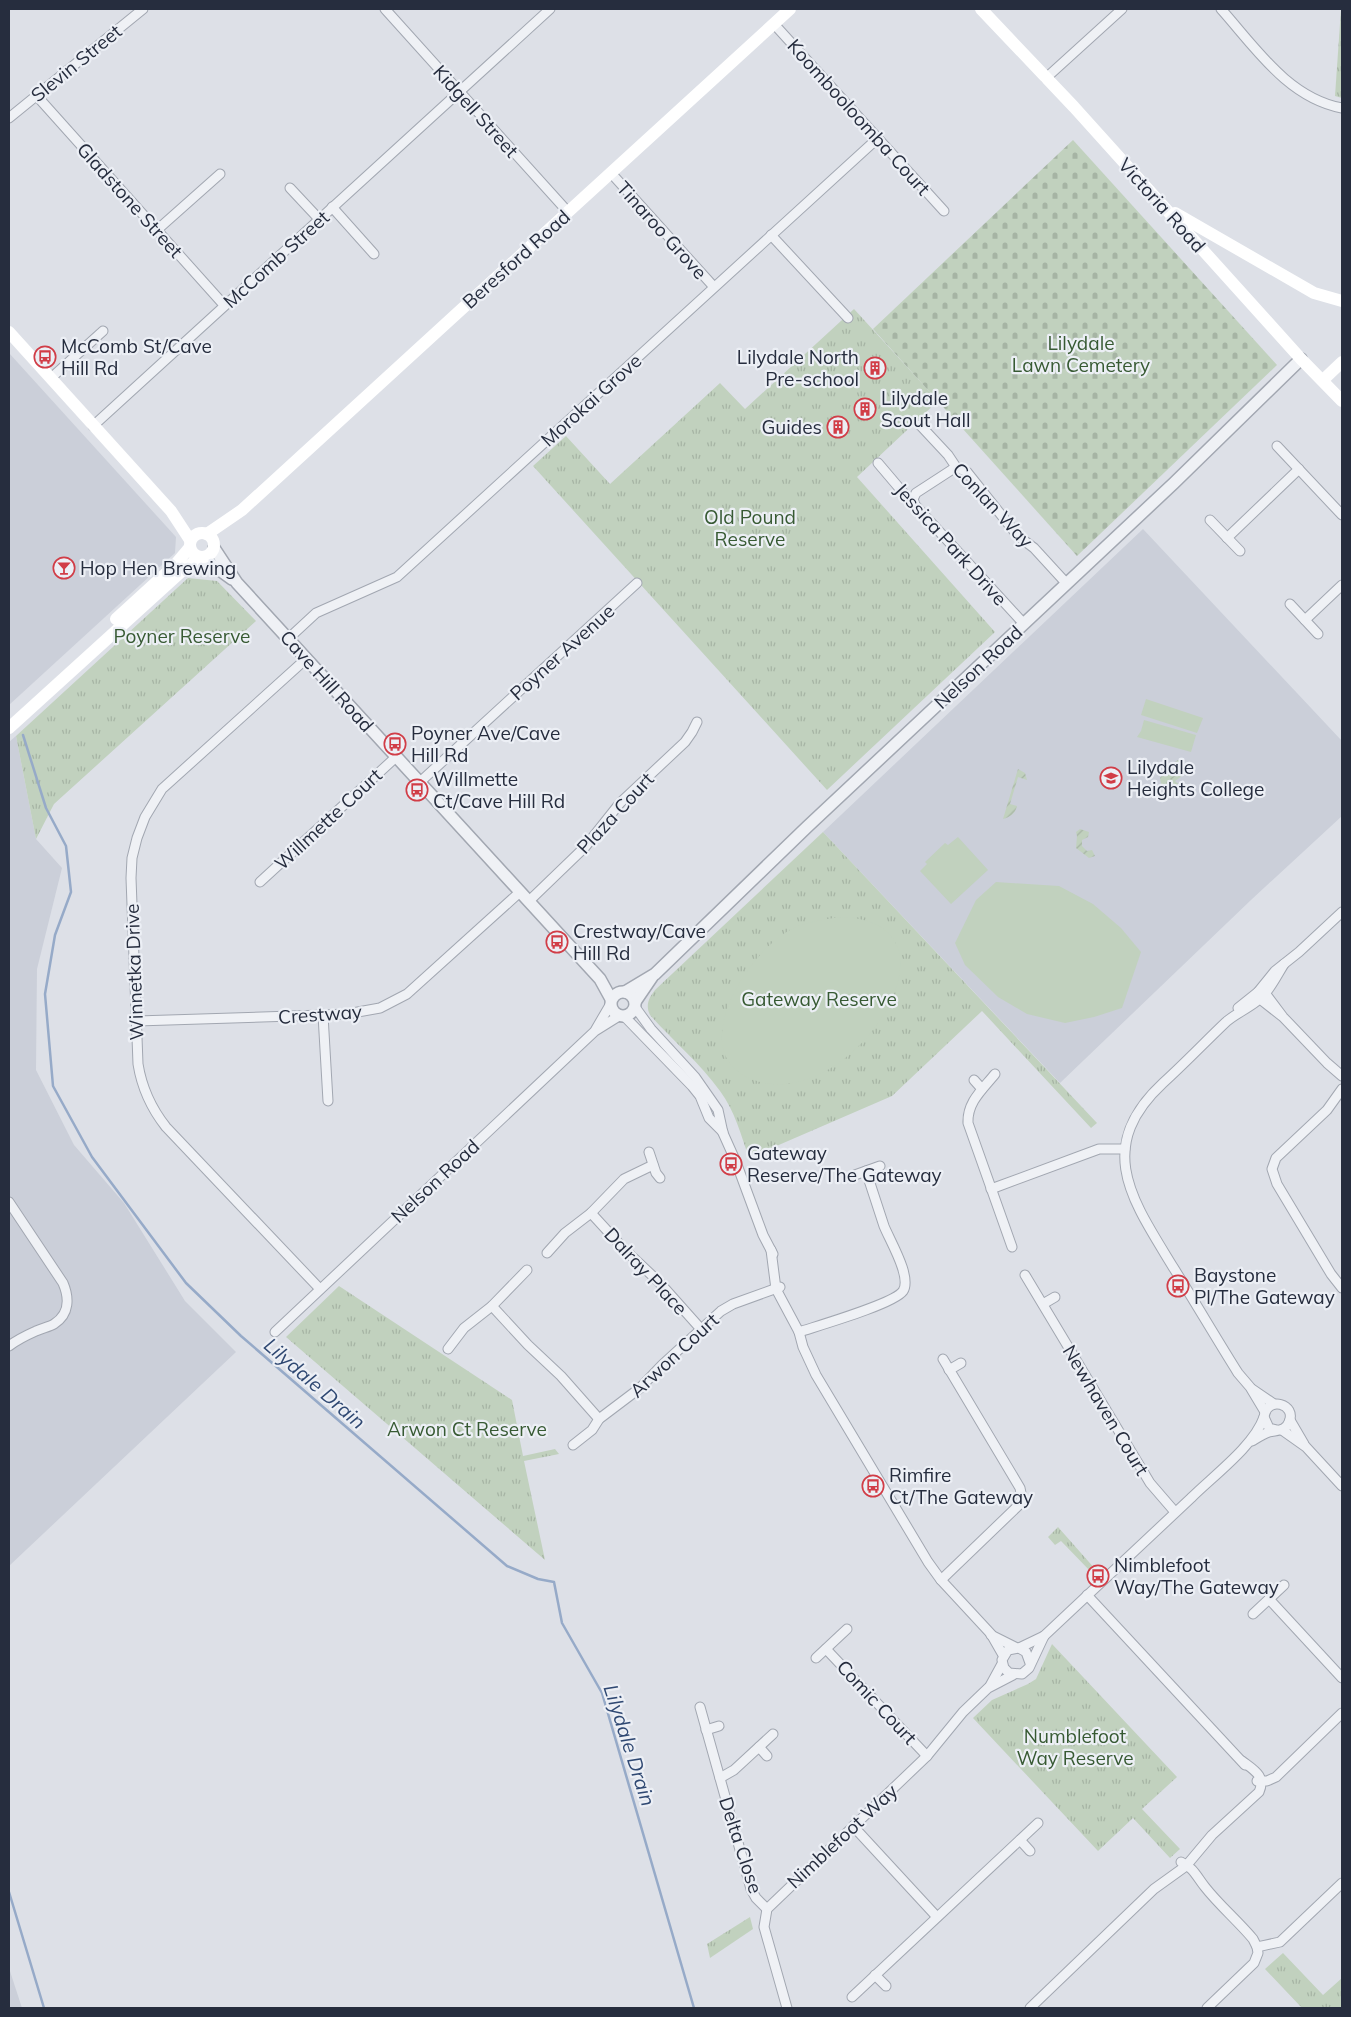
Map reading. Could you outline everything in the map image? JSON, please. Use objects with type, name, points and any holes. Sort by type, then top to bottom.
[{"type":"main road","name":"Beresford Road","points":[[210,540],[790,9]]},
{"type":"main road","name":"Victoria Road","points":[[981,9],[1301,359],[1342,401]]},
{"type":"main road","points":[[1163,206],[1314,292],[1342,301]]},
{"type":"main road","name":"Cave Hill Road","points":[[9,332],[171,511],[210,540]]},
{"type":"main road","points":[[1323,380],[1342,362]]},
{"type":"main road","name":"Cave Hill Road","points":[[171,511],[190,544]]},
{"type":"main road","points":[[9,717],[174,566],[195,535],[210,540],[210,555],[201,558],[183,570],[9,728]]},
{"type":"main road","points":[[190,544],[193,554],[201,558]]},
{"type":"street","name":"Slevin Street","points":[[9,118],[143,9]]},
{"type":"street","name":"Kidgell Street","points":[[385,9],[568,212]]},
{"type":"street","name":"McComb Street","points":[[93,426],[550,9]]},
{"type":"street","points":[[1046,78],[1122,9]]},
{"type":"street","points":[[1221,9],[1291,84],[1310,98],[1342,108]]},
{"type":"street","name":"Koombooloomba Court","points":[[774,24],[944,211]]},
{"type":"street","name":"Gladstone Street","points":[[36,95],[224,305]]},
{"type":"street","name":"Morokai Grove","points":[[288,638],[316,614],[396,576],[878,138]]},
{"type":"street","name":"Tinaroo Grove","points":[[611,173],[714,287]]},
{"type":"street","points":[[157,230],[220,174]]},
{"type":"street","points":[[290,188],[319,219]]},
{"type":"street","points":[[332,208],[374,254]]},
{"type":"street","points":[[771,235],[848,318]]},
{"type":"street","points":[[51,378],[103,331]]},
{"type":"street","name":"Nelson Road","points":[[635,1004],[655,974],[813,821],[1067,584],[1301,359]]},
{"type":"street","name":"Conlan Way","points":[[920,425],[948,455],[956,467],[967,472],[1018,536],[1034,548],[1067,584]]},
{"type":"street","points":[[1277,446],[1342,515]]},
{"type":"street","name":"Jessica Park Drive","points":[[878,463],[906,496],[913,499],[915,505],[1024,624]]},
{"type":"street","points":[[913,499],[916,492],[956,467]]},
{"type":"street","points":[[1227,538],[1299,469]]},
{"type":"street","points":[[1210,520],[1240,551]]},
{"type":"street","name":"Cave Hill Road","points":[[210,540],[237,582],[617,997]]},
{"type":"street","name":"Cave Hill Road","points":[[201,558],[237,582]]},
{"type":"street","name":"Poyner Avenue","points":[[420,782],[637,582]]},
{"type":"street","points":[[1305,620],[1342,585]]},
{"type":"street","points":[[1290,604],[1318,634]]},
{"type":"street","name":"Winnetka Drive","points":[[307,658],[162,789],[145,817],[132,858],[130,878],[138,1064],[140,1078],[155,1113],[320,1289]]},
{"type":"street","name":"Plaza Court","points":[[529,901],[585,847],[629,794],[685,742],[697,722]]},
{"type":"street","name":"Willmette Court","points":[[260,882],[396,757]]},
{"type":"street","name":"Crestway","points":[[137,1021],[323,1015],[356,1013],[380,1008],[407,994],[520,892]]},
{"type":"street","points":[[1249,1442],[1268,1432],[1286,1427],[1291,1416],[1287,1408],[1283,1405],[1274,1404],[1250,1387],[1238,1374],[1136,1204],[1126,1172],[1125,1150],[1130,1127],[1147,1099],[1227,1022],[1233,1012],[1261,994],[1274,971],[1299,952],[1342,912]]},
{"type":"street","name":"Nelson Road","points":[[275,1332],[595,1031],[617,997],[655,974]]},
{"type":"street","points":[[1261,994],[1327,1063],[1342,1076]]},
{"type":"street","points":[[723,1133],[709,1118],[700,1096],[692,1086],[622,1016],[613,1012],[617,997],[632,995],[635,1004],[651,1029],[701,1084],[718,1110],[723,1133],[770,1250],[779,1288],[802,1331],[802,1347],[816,1375],[928,1562],[941,1580],[991,1634],[1006,1671],[1013,1675],[1022,1674],[1026,1671],[1044,1636],[1249,1442],[1259,1429],[1267,1408],[1274,1404]]},
{"type":"street","points":[[622,1016],[631,1013],[635,1004]]},
{"type":"street","points":[[323,1015],[328,1102]]},
{"type":"street","name":"Nelson Road","points":[[595,1031],[622,1016]]},
{"type":"street","points":[[1327,1063],[1334,1076],[1342,1084]]},
{"type":"street","points":[[995,1074],[970,1107],[968,1123],[1012,1246]]},
{"type":"street","points":[[974,1080],[982,1089]]},
{"type":"street","points":[[1327,1110],[1342,1089]]},
{"type":"street","points":[[1342,1098],[1280,1154],[1273,1162],[1272,1169],[1277,1184],[1339,1277],[1342,1288]]},
{"type":"street","points":[[991,1189],[1099,1149],[1125,1150]]},
{"type":"street","points":[[648,1152],[660,1178]]},
{"type":"street","name":"Dalray Place","points":[[546,1253],[565,1233],[591,1213],[624,1179],[653,1165]]},
{"type":"street","points":[[852,1176],[880,1166]]},
{"type":"street","points":[[802,1331],[873,1307],[896,1297],[904,1287],[900,1263],[887,1233],[866,1171]]},
{"type":"street","points":[[9,1202],[63,1283],[68,1294],[67,1308],[63,1317],[54,1324],[35,1331],[9,1346]]},
{"type":"street","name":"Dalray Place","points":[[591,1213],[624,1250],[660,1282],[700,1328]]},
{"type":"street","points":[[448,1349],[464,1328],[492,1306],[527,1270]]},
{"type":"street","name":"Newhaven Court","points":[[1026,1275],[1150,1483],[1175,1512]]},
{"type":"street","name":"Arwon Court","points":[[573,1445],[592,1430],[599,1419],[640,1388],[700,1328],[727,1307],[779,1288]]},
{"type":"street","points":[[1043,1304],[1055,1297]]},
{"type":"street","points":[[492,1306],[528,1345],[562,1376],[599,1419]]},
{"type":"street","points":[[941,1580],[1020,1504],[1022,1498],[1020,1488],[943,1359]]},
{"type":"street","points":[[949,1370],[961,1363]]},
{"type":"street","points":[[1250,1387],[1269,1428],[1279,1430],[1306,1447]]},
{"type":"street","points":[[1290,1420],[1306,1447],[1342,1486]]},
{"type":"street","points":[[1253,1614],[1284,1584]]},
{"type":"street","points":[[1087,1595],[1260,1780]]},
{"type":"street","points":[[1268,1599],[1342,1678]]},
{"type":"street","name":"Comic Court","points":[[816,1658],[847,1629]]},
{"type":"street","points":[[991,1634],[1026,1652],[1030,1663]]},
{"type":"street","points":[[1003,1660],[1008,1650],[1044,1636]]},
{"type":"street","name":"Comic Court","points":[[826,1649],[927,1756]]},
{"type":"street","name":"Nimblefoot Way","points":[[988,1688],[1003,1660]]},
{"type":"street","name":"Nimblefoot Way","points":[[767,1908],[927,1756],[957,1718],[988,1688],[1013,1675]]},
{"type":"street","name":"Delta Close","points":[[700,1708],[751,1889],[756,1898],[767,1908]]},
{"type":"street","points":[[1030,2008],[1154,1889],[1166,1873],[1184,1865],[1193,1847],[1212,1835],[1250,1799],[1260,1780],[1283,1768],[1342,1713]]},
{"type":"street","points":[[706,1730],[719,1726]]},
{"type":"street","name":"Delta Close","points":[[720,1778],[734,1770],[773,1734]]},
{"type":"street","points":[[759,1747],[767,1756]]},
{"type":"street","points":[[852,1997],[1038,1823]]},
{"type":"street","points":[[853,1826],[937,1917]]},
{"type":"street","points":[[1020,1840],[1030,1851]]},
{"type":"street","points":[[1184,1865],[1193,1879],[1205,1887],[1253,1939],[1257,1947],[1256,1958],[1252,1966],[1208,2008]]},
{"type":"street","points":[[1257,1947],[1280,1942],[1342,1883]]},
{"type":"street","points":[[767,1908],[764,1927],[787,2008]]},
{"type":"street","points":[[875,1976],[886,1986]]},
{"type":"shaded area","points":[[9,353],[176,537],[175,553],[9,705]]},
{"type":"shaded area","name":"Lilydale Heights College","points":[[1143,529],[1342,741],[1342,816],[1251,900],[1060,1083],[823,832]]},
{"type":"shaded area","points":[[16,736],[36,839],[62,868],[37,969],[36,1070],[74,1145],[124,1203],[185,1301],[236,1352],[9,1566],[9,742]]},
{"type":"shaded area","points":[[9,1968],[22,2008],[9,2008]]},
{"type":"green space","points":[[1342,9],[1342,98],[1335,96]]},
{"type":"green space","name":"Lilydale Lawn Cemetery","points":[[1073,140],[1277,365],[1077,556],[873,329]]},
{"type":"green space","name":"Old Pound Reserve","points":[[854,309],[938,401],[857,477],[995,632],[827,790],[533,466],[566,436],[610,484],[720,383],[745,409]]},
{"type":"green space","name":"Poyner Reserve","points":[[188,578],[217,581],[256,621],[54,804],[36,839],[16,736]]},
{"type":"green space","points":[[1146,699],[1203,718],[1197,733],[1141,715]]},
{"type":"green space","points":[[1144,720],[1196,735],[1191,752],[1137,737]]},
{"type":"green space","points":[[1178,760],[1184,762],[1171,768],[1173,771],[1185,774],[1175,781],[1191,796],[1161,784],[1160,778],[1168,767]]},
{"type":"green space","points":[[1018,769],[1025,773],[1027,780],[1018,777],[1010,804],[1017,806],[1016,809],[1012,815],[1003,819]]},
{"type":"green space","points":[[1080,829],[1089,832],[1088,837],[1082,840],[1082,846],[1087,851],[1092,850],[1095,856],[1089,858],[1076,848],[1076,832]]},
{"type":"green space","name":"Gateway Reserve","points":[[823,832],[1097,1123],[1091,1128],[982,1011],[892,1096],[749,1158],[737,1123],[725,1099],[704,1071],[650,1015],[649,1001],[656,989]]},
{"type":"green space","points":[[958,837],[988,870],[951,904],[920,871],[927,864],[925,862],[945,843],[948,845]]},
{"type":"green space","points":[[996,882],[1059,886],[1093,904],[1121,928],[1141,952],[1122,1008],[1094,1017],[1065,1023],[1027,1014],[998,997],[965,965],[955,943],[976,900]]},
{"type":"green space","points":[[843,917],[880,927],[898,948],[899,977],[887,1009],[864,1040],[835,1066],[801,1081],[765,1083],[739,1072],[725,1055],[722,1034],[727,1010],[738,986],[753,964],[770,945],[788,931],[807,923]]},
{"type":"green space","name":"Arwon Ct Reserve","points":[[339,1286],[512,1400],[523,1456],[555,1449],[559,1454],[524,1461],[545,1560],[286,1337]]},
{"type":"green space","points":[[1058,1527],[1096,1570],[1092,1573],[1061,1541],[1055,1545],[1048,1537]]},
{"type":"green space","name":"Numblefoot Way Reserve","points":[[1052,1644],[1177,1777],[1142,1809],[1180,1849],[1170,1858],[1133,1818],[1098,1851],[973,1718],[992,1700],[1036,1679]]},
{"type":"green space","points":[[750,1917],[753,1929],[710,1958],[707,1944]]},
{"type":"green space","points":[[1283,1953],[1323,1995],[1342,1978],[1342,2008],[1302,2008],[1265,1969]]},
{"type":"waterway","name":"Lilydale Drain","points":[[23,735],[46,808],[66,846],[71,892],[55,935],[45,994],[53,1086],[92,1157],[186,1283],[241,1336],[507,1566],[538,1579],[554,1582],[562,1623],[602,1693],[694,2008]]},
{"type":"waterway","points":[[9,1892],[44,2008]]},
{"type":"place","name":"McComb St/Cave Hill Rd","points":[[45,357]]},
{"type":"place","name":"Lilydale North Pre-school","points":[[875,368]]},
{"type":"place","name":"Lilydale Scout Hall","points":[[865,409]]},
{"type":"place","name":"Guides","points":[[838,427]]},
{"type":"place","name":"Hop Hen Brewing","points":[[64,568]]},
{"type":"place","name":"Poyner Ave/Cave Hill Rd","points":[[395,744]]},
{"type":"place","name":"Lilydale Heights College","points":[[1111,778]]},
{"type":"place","name":"Willmette Ct/Cave Hill Rd","points":[[417,790]]},
{"type":"place","name":"Crestway/Cave Hill Rd","points":[[557,942]]},
{"type":"place","name":"Gateway Reserve/The Gateway","points":[[731,1164]]},
{"type":"place","name":"Baystone Pl/The Gateway","points":[[1178,1286]]},
{"type":"place","name":"Rimfire Ct/The Gateway","points":[[873,1486]]},
{"type":"place","name":"Nimblefoot Way/The Gateway","points":[[1098,1576]]}]
